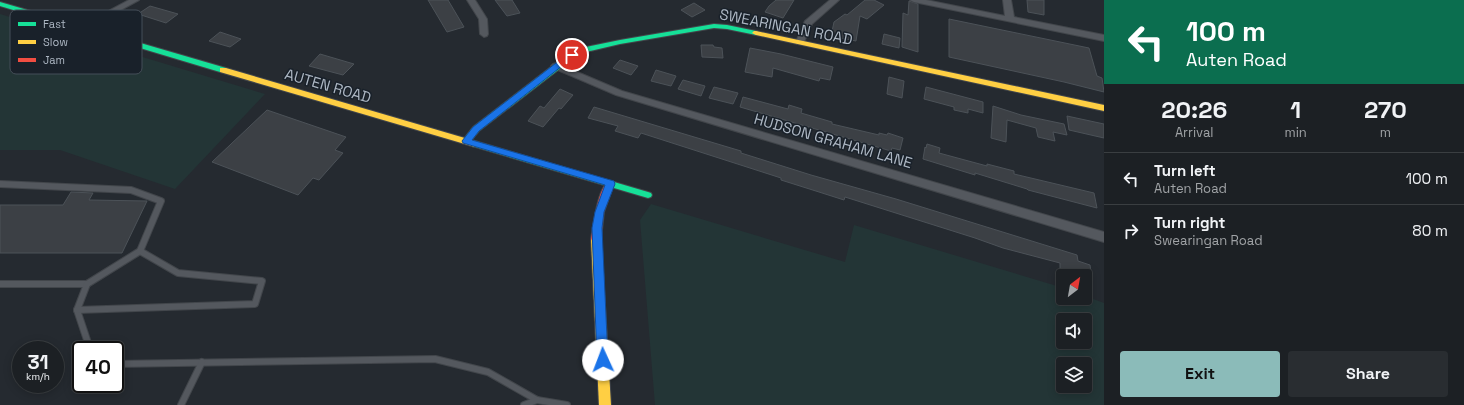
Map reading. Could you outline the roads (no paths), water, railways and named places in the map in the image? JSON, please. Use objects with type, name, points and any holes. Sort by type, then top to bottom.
[{"type":"street","points":[[116,10],[135,0]]},
{"type":"street","points":[[471,0],[483,19],[484,34]]},
{"type":"street","points":[[800,42],[808,23],[835,0]]},
{"type":"street","points":[[914,0],[1104,38]]},
{"type":"street","points":[[1007,0],[1010,19]]},
{"type":"street","name":"AUTEN ROAD","points":[[0,4],[20,10]]},
{"type":"street","name":"SWEARINGAN ROAD","points":[[466,141],[476,129],[572,55],[596,46],[714,26],[727,27],[800,42],[1104,108]]},
{"type":"street","name":"AUTEN ROAD","points":[[142,46],[648,194]]},
{"type":"street","name":"HUDSON GRAHAM LANE","points":[[556,66],[619,93],[1104,237]]},
{"type":"street","points":[[605,405],[597,234],[599,212],[610,184]]},
{"type":"lane","points":[[0,184],[131,190],[161,202],[140,251],[87,284],[0,284]]},
{"type":"lane","points":[[76,310],[255,304],[262,281],[178,273],[140,251]]},
{"type":"lane","points":[[87,284],[76,310],[87,341]]},
{"type":"lane","points":[[124,364],[435,359],[488,372],[537,400],[567,405]]},
{"type":"lane","points":[[181,405],[202,362]]},
{"type":"lane","points":[[524,405],[537,400]]}]
